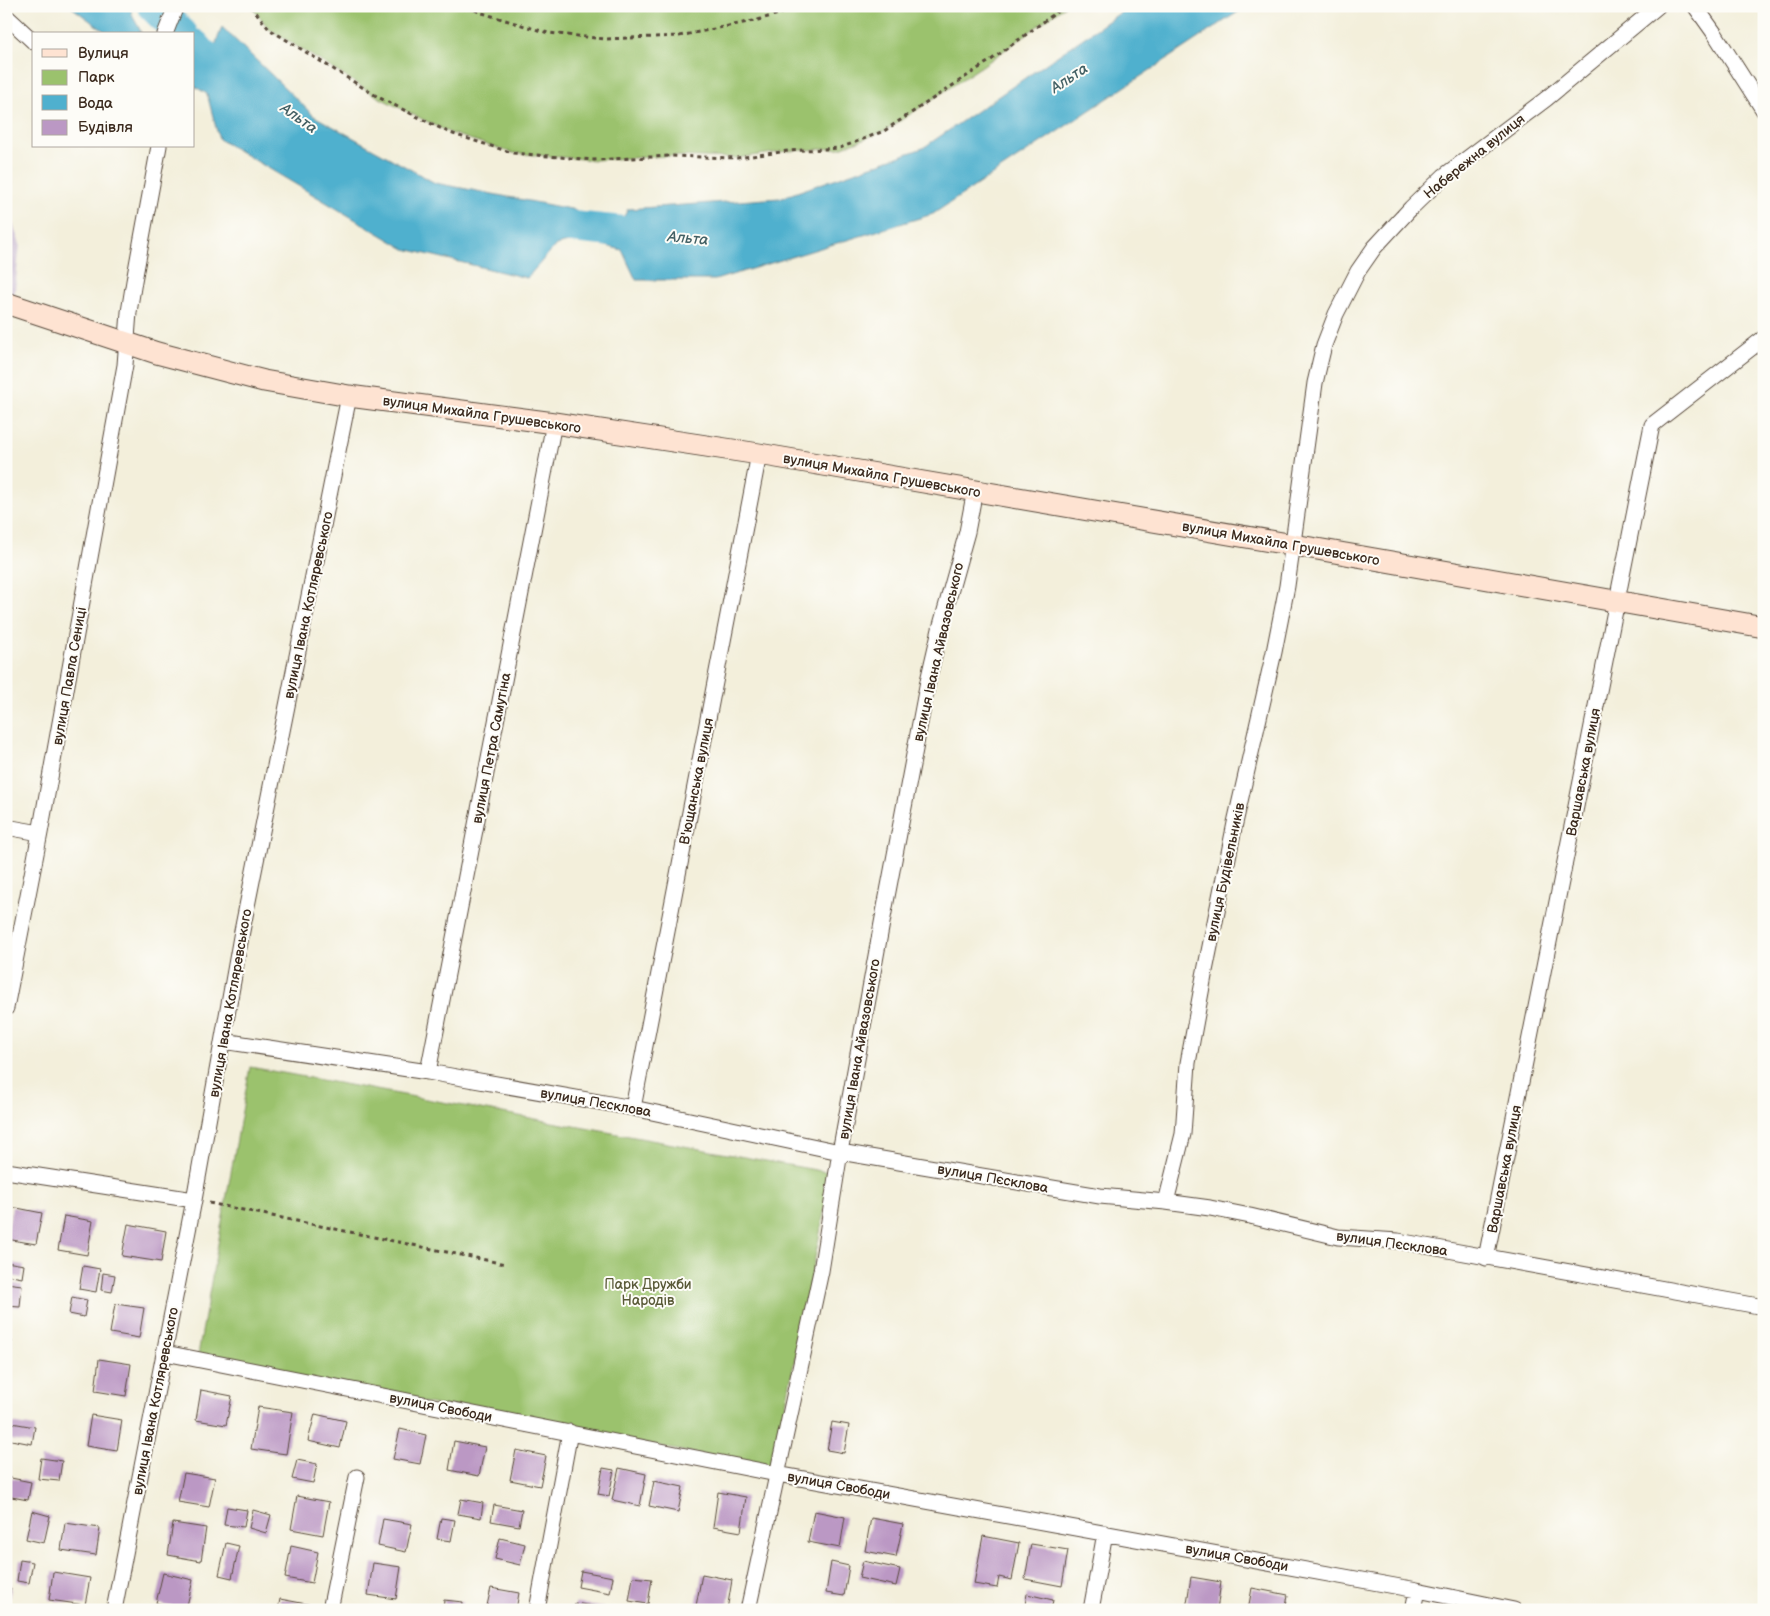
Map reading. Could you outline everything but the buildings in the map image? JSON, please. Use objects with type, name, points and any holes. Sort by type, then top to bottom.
[{"type":"street","points":[[166,32],[176,6]]},
{"type":"street","name":"Набережна вулиця","points":[[1294,544],[1315,383],[1324,345],[1345,296],[1374,248],[1444,176],[1546,99],[1658,6]]},
{"type":"street","points":[[1695,6],[1764,111]]},
{"type":"street","points":[[6,16],[32,40]]},
{"type":"street","name":"вулиця Павла Сениці","points":[[6,1007],[40,833],[125,365],[134,281],[159,148]]},
{"type":"street","name":"вулиця Михайла Грушевського","points":[[6,303],[126,343],[200,365],[264,381],[349,396],[554,423],[759,454],[1294,544],[1764,628]]},
{"type":"street","name":"Варшавська вулиця","points":[[1486,1258],[1652,424],[1764,338]]},
{"type":"street","name":"вулиця Івана Котляревського","points":[[114,1610],[165,1353],[258,854],[349,396]]},
{"type":"street","name":"вулиця Петра Самутіна","points":[[428,1072],[554,423]]},
{"type":"street","name":"В'ющанська вулиця","points":[[633,1108],[759,454]]},
{"type":"street","name":"вулиця Івана Айвазовського","points":[[748,1610],[810,1324],[882,923],[928,681],[941,624],[967,532],[975,490]]},
{"type":"street","name":"вулиця Будівельників","points":[[1166,1202],[1183,1134],[1185,1090],[1193,1032],[1235,823],[1274,652],[1294,544]]},
{"type":"street","points":[[6,827],[40,833]]},
{"type":"street","name":"вулиця Пєсклова","points":[[224,1041],[428,1072],[633,1108],[840,1152],[1100,1196],[1166,1202],[1250,1216],[1338,1237],[1398,1241],[1764,1307]]},
{"type":"street","points":[[6,1171],[194,1200]]},
{"type":"street","name":"вулиця Свободи","points":[[165,1353],[777,1474],[1417,1590],[1514,1610]]},
{"type":"street","points":[[537,1610],[570,1432]]},
{"type":"street","points":[[330,1610],[357,1477]]},
{"type":"street","points":[[1091,1610],[1105,1533]]},
{"type":"street","points":[[1413,1610],[1417,1590]]},
{"type":"path","points":[[251,6],[269,29],[378,97],[450,133],[513,153],[594,160],[669,156],[737,158],[788,151],[840,148],[884,131],[991,60],[1065,6]]},
{"type":"path","points":[[468,6],[479,12],[548,33],[605,39],[679,36],[758,20],[805,6]]},
{"type":"path","points":[[194,1200],[505,1264]]},
{"type":"shaded area","points":[[6,204],[20,244],[14,298],[6,296]]},
{"type":"green space","points":[[251,6],[1065,6],[991,60],[885,131],[840,148],[788,151],[737,158],[669,156],[594,160],[513,153],[450,133],[378,97],[269,29]]},
{"type":"green space","name":"Парк Дружби Народів","points":[[250,1067],[832,1173],[773,1468],[197,1360]]},
{"type":"water","points":[[70,6],[131,6],[132,14],[140,32],[105,32]]},
{"type":"water","points":[[1130,6],[1247,6],[933,214],[715,280],[636,280],[622,250],[599,244],[600,221],[623,218],[628,209],[780,198],[923,148]]},
{"type":"water","points":[[222,27],[314,116],[435,183],[576,210],[573,241],[556,245],[527,278],[405,249],[219,139],[207,94],[195,87],[196,62],[207,67]]},
{"type":"waterway","name":"Альта","points":[[153,6],[180,32]]},
{"type":"waterway","name":"Альта","points":[[195,46],[202,54],[248,85]]},
{"type":"waterway","name":"Альта","points":[[531,223],[644,234]]}]
